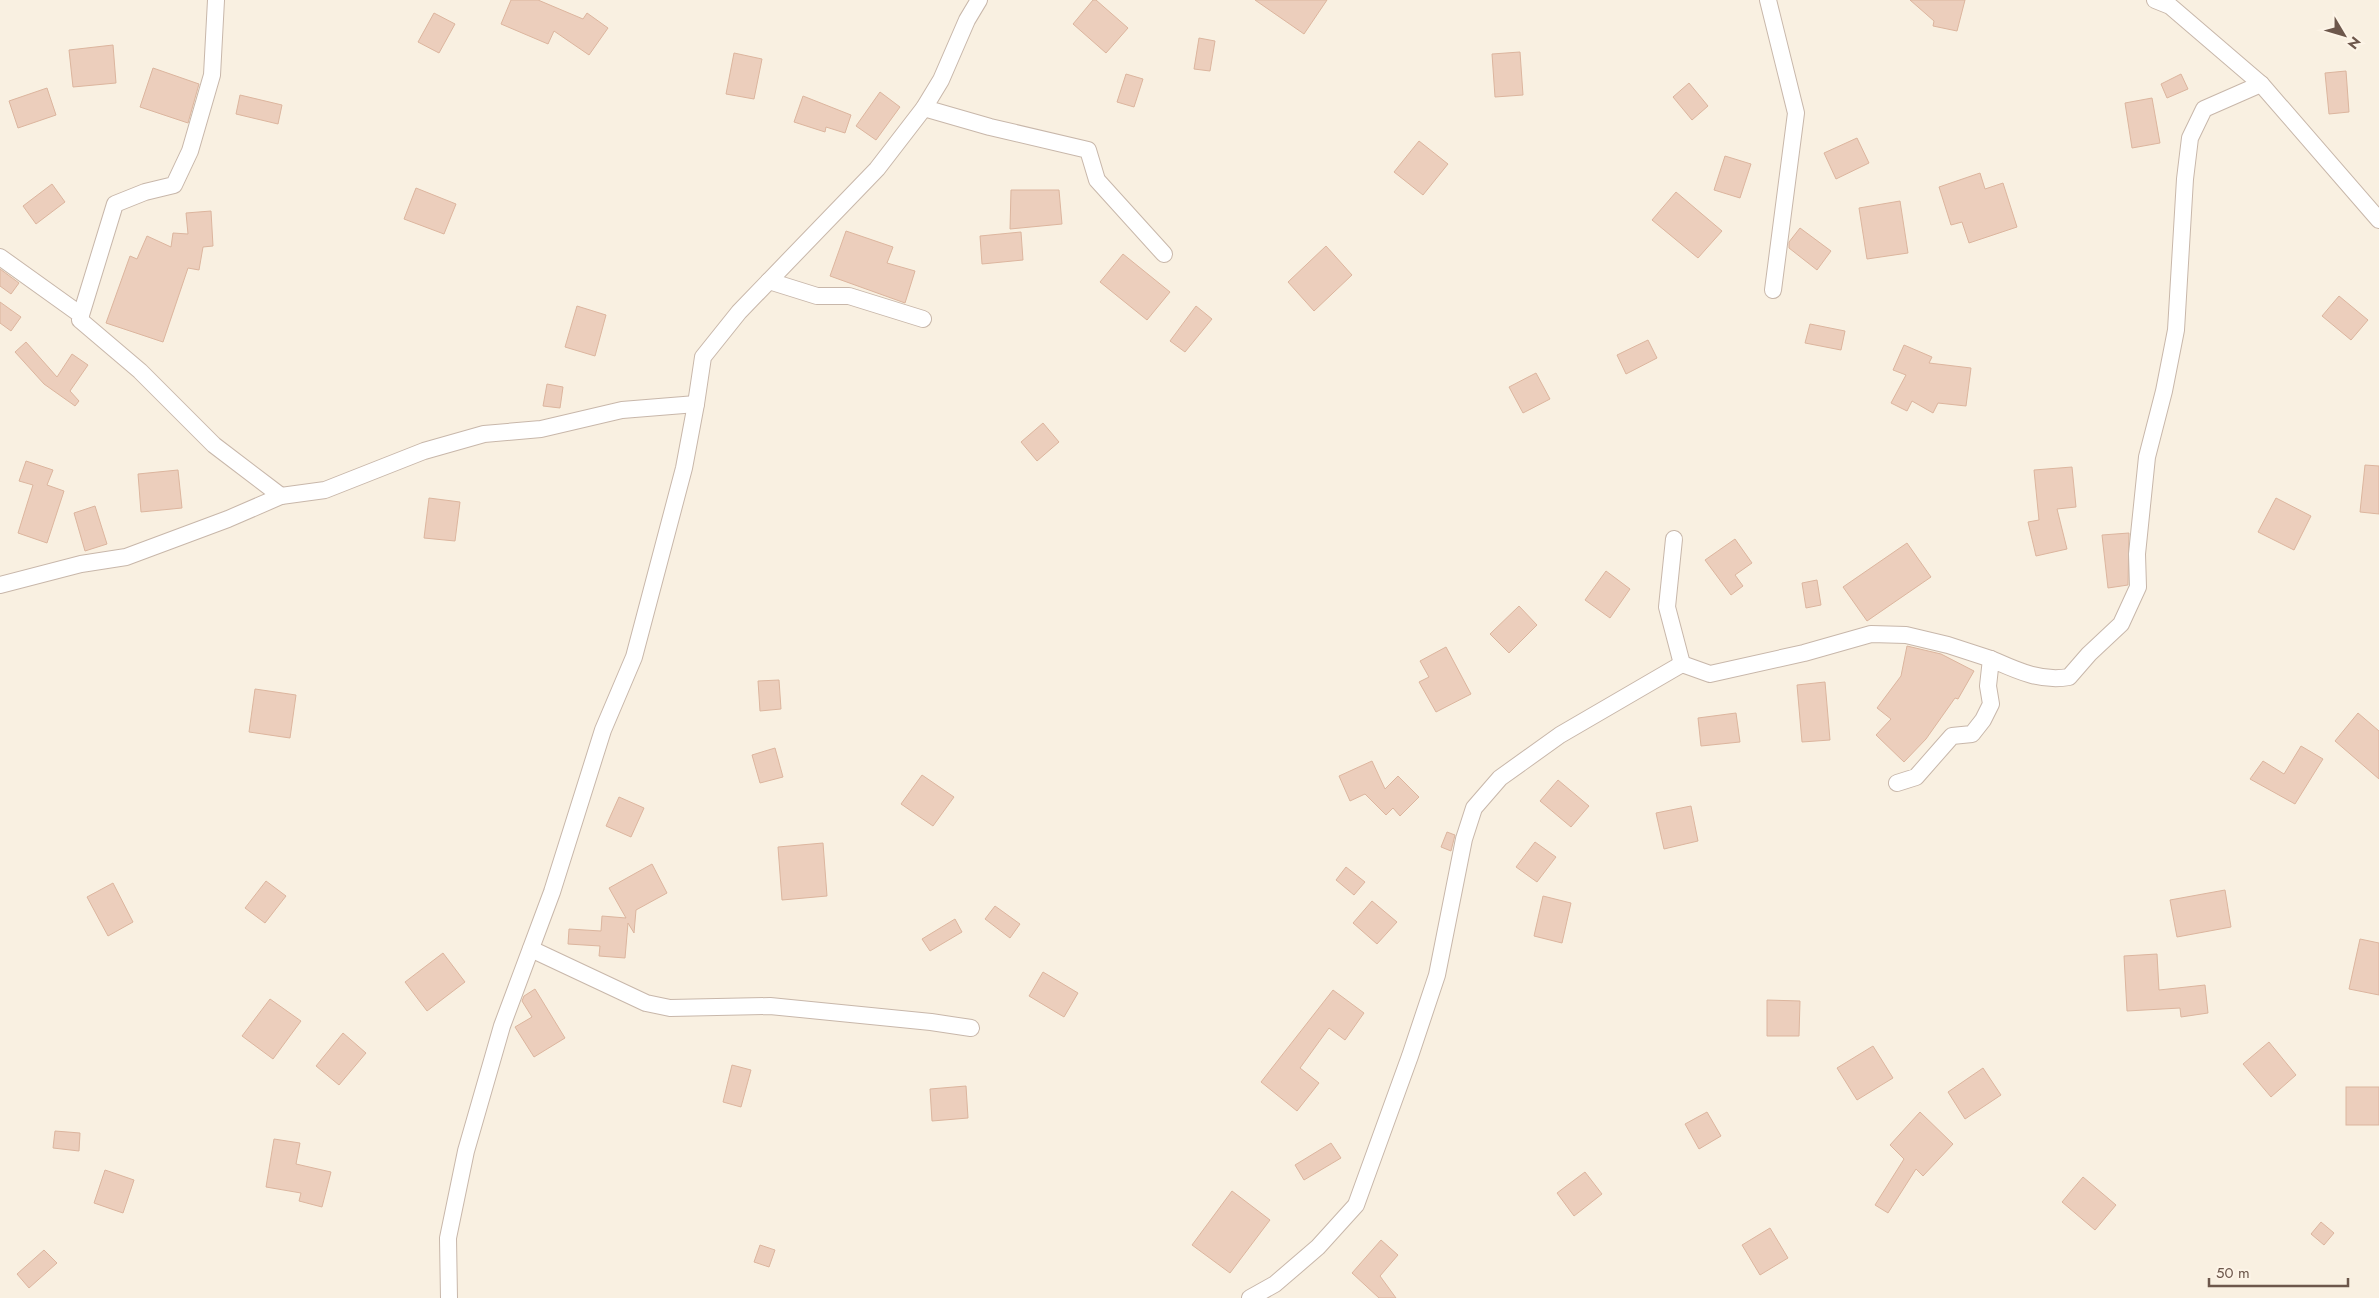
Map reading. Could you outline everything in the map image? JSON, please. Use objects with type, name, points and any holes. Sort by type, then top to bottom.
[{"type":"street","points":[[216,0],[212,75],[190,151],[174,185],[146,192],[115,204],[80,320],[140,371],[214,445],[281,496]]},
{"type":"street","points":[[450,1298],[448,1238],[466,1151],[502,1026],[552,892],[603,730],[634,658],[684,468],[703,357],[739,312],[877,169],[924,108],[942,80],[967,20],[980,0]]},
{"type":"street","points":[[1768,0],[1796,113],[1773,290]]},
{"type":"street","points":[[2164,2],[2260,84],[2379,220]]},
{"type":"street","points":[[1250,1298],[1276,1291],[1356,1204],[1410,1056],[1436,975],[1462,847],[1474,808],[1500,778],[1560,735],[1682,664],[1710,674],[1768,662],[1871,634],[1906,635],[1948,644],[2031,676],[2056,679],[2069,677],[2089,654],[2121,624],[2138,587],[2138,554],[2147,457],[2164,391],[2176,330],[2185,179],[2190,138],[2204,109],[2260,84]]},
{"type":"street","points":[[924,108],[990,127],[1088,150],[1098,180],[1164,254]]},
{"type":"street","points":[[0,257],[80,315]]},
{"type":"street","points":[[769,281],[817,296],[849,296],[923,319]]},
{"type":"street","points":[[0,585],[81,564],[126,557],[228,519],[281,496],[325,490],[424,451],[484,434],[541,429],[622,410],[696,404]]},
{"type":"street","points":[[1674,539],[1667,607],[1682,664]]},
{"type":"street","points":[[1897,783],[1916,777],[1952,736],[1972,734],[1984,720],[1991,704],[1988,686],[1991,659]]},
{"type":"street","points":[[531,949],[646,1003],[670,1008],[770,1006],[903,1018],[971,1028]]},
{"type":"building","points":[[511,0],[538,0],[583,19],[587,13],[608,28],[589,55],[554,31],[548,44],[501,24]]},
{"type":"building","points":[[1093,0],[1096,0],[1128,28],[1106,53],[1073,24]]},
{"type":"building","points":[[1255,0],[1327,0],[1304,34]]},
{"type":"building","points":[[1910,0],[1965,0],[1957,31],[1933,26],[1934,21]]},
{"type":"building","points":[[434,13],[455,24],[439,53],[418,42]]},
{"type":"building","points":[[1199,38],[1215,41],[1210,71],[1194,69]]},
{"type":"building","points":[[113,45],[116,83],[73,87],[69,50]]},
{"type":"building","points":[[1520,52],[1523,95],[1495,97],[1492,54]]},
{"type":"building","points":[[734,53],[762,59],[754,99],[726,94]]},
{"type":"building","points":[[153,68],[199,84],[188,123],[140,107]]},
{"type":"building","points":[[2346,71],[2349,112],[2329,114],[2325,73]]},
{"type":"building","points":[[1126,74],[1143,79],[1134,107],[1117,102]]},
{"type":"building","points":[[2181,74],[2188,89],[2167,98],[2161,84]]},
{"type":"building","points":[[1689,83],[1708,106],[1692,120],[1673,97]]},
{"type":"building","points":[[47,88],[56,115],[18,128],[9,101]]},
{"type":"building","points":[[880,92],[900,107],[876,140],[856,126]]},
{"type":"building","points":[[240,95],[282,105],[278,124],[236,114]]},
{"type":"building","points":[[803,96],[851,115],[845,133],[826,127],[825,132],[794,122]]},
{"type":"building","points":[[2152,98],[2160,143],[2132,148],[2125,103]]},
{"type":"building","points":[[1857,138],[1869,163],[1836,179],[1824,153]]},
{"type":"building","points":[[1419,141],[1448,164],[1423,195],[1394,172]]},
{"type":"building","points":[[1725,156],[1751,164],[1740,198],[1714,190]]},
{"type":"building","points":[[1980,173],[1985,189],[2003,183],[2017,227],[1969,243],[1962,222],[1951,225],[1939,187]]},
{"type":"building","points":[[52,184],[65,202],[36,224],[23,206]]},
{"type":"building","points":[[416,188],[456,204],[444,234],[404,219]]},
{"type":"building","points":[[1011,190],[1059,190],[1062,224],[1010,229]]},
{"type":"building","points":[[1676,192],[1722,231],[1698,258],[1652,220]]},
{"type":"building","points":[[1900,201],[1908,253],[1867,259],[1859,208]]},
{"type":"building","points":[[211,211],[213,246],[203,247],[199,270],[188,268],[163,342],[106,323],[130,256],[137,259],[147,236],[171,247],[173,233],[188,234],[186,213]]},
{"type":"building","points":[[1800,228],[1831,251],[1817,270],[1789,248],[1789,242]]},
{"type":"building","points":[[846,231],[893,247],[887,263],[915,271],[905,303],[830,276]]},
{"type":"building","points":[[1021,232],[1023,260],[982,264],[980,236]]},
{"type":"building","points":[[1326,246],[1352,275],[1314,311],[1288,282]]},
{"type":"building","points":[[1123,254],[1170,292],[1147,320],[1100,282]]},
{"type":"building","points":[[0,269],[19,283],[11,294],[0,286]]},
{"type":"building","points":[[2339,296],[2368,320],[2351,340],[2322,316]]},
{"type":"building","points":[[0,302],[21,317],[11,331],[0,323]]},
{"type":"building","points":[[577,306],[606,315],[595,356],[565,347]]},
{"type":"building","points":[[1196,306],[1212,319],[1185,352],[1170,341]]},
{"type":"building","points":[[1810,324],[1845,331],[1841,350],[1805,343]]},
{"type":"building","points":[[1648,340],[1657,358],[1626,374],[1617,355]]},
{"type":"building","points":[[26,342],[57,377],[72,354],[88,365],[70,391],[79,401],[75,406],[44,384],[15,352]]},
{"type":"building","points":[[1904,345],[1932,357],[1929,363],[1971,368],[1966,406],[1938,403],[1933,413],[1912,401],[1907,411],[1891,403],[1906,375],[1893,370]]},
{"type":"building","points":[[1536,373],[1550,399],[1523,413],[1509,387]]},
{"type":"building","points":[[547,384],[563,387],[560,408],[543,406]]},
{"type":"building","points":[[1043,423],[1059,442],[1037,461],[1021,442]]},
{"type":"building","points":[[26,461],[53,470],[47,485],[64,491],[47,543],[18,533],[33,485],[19,481]]},
{"type":"building","points":[[2365,465],[2379,466],[2379,514],[2360,512]]},
{"type":"building","points":[[2072,467],[2076,507],[2057,509],[2067,549],[2036,556],[2028,522],[2039,520],[2034,470]]},
{"type":"building","points":[[178,470],[182,508],[141,512],[138,474]]},
{"type":"building","points":[[429,498],[460,502],[455,541],[424,538]]},
{"type":"building","points":[[2276,498],[2311,516],[2294,550],[2258,532]]},
{"type":"building","points":[[95,506],[107,544],[85,551],[74,513]]},
{"type":"building","points":[[2129,533],[2128,585],[2108,588],[2102,535]]},
{"type":"building","points":[[1735,539],[1752,563],[1735,575],[1743,586],[1731,595],[1705,560]]},
{"type":"building","points":[[1907,543],[1931,577],[1867,621],[1843,587]]},
{"type":"building","points":[[1606,571],[1630,589],[1610,618],[1585,600]]},
{"type":"building","points":[[1817,580],[1821,605],[1806,608],[1802,583]]},
{"type":"building","points":[[1519,606],[1537,625],[1509,653],[1490,634]]},
{"type":"building","points":[[1907,646],[1941,654],[1974,671],[1958,699],[1955,698],[1926,739],[1904,762],[1876,735],[1891,719],[1877,708],[1901,676]]},
{"type":"building","points":[[1446,647],[1471,694],[1436,712],[1419,682],[1429,677],[1420,661]]},
{"type":"building","points":[[779,680],[781,709],[760,711],[758,681]]},
{"type":"building","points":[[1825,682],[1830,740],[1802,742],[1797,685]]},
{"type":"building","points":[[255,689],[296,695],[290,738],[249,732]]},
{"type":"building","points":[[1736,713],[1740,742],[1701,746],[1698,718]]},
{"type":"building","points":[[2358,713],[2379,731],[2379,779],[2335,741]]},
{"type":"building","points":[[2301,746],[2323,759],[2295,804],[2250,779],[2263,761],[2284,774]]},
{"type":"building","points":[[775,748],[783,777],[760,783],[752,755]]},
{"type":"building","points":[[1372,761],[1385,789],[1398,776],[1419,797],[1400,816],[1393,808],[1386,815],[1365,794],[1350,801],[1339,776]]},
{"type":"building","points":[[922,775],[954,797],[933,826],[901,804]]},
{"type":"building","points":[[1558,780],[1589,806],[1571,827],[1540,801]]},
{"type":"building","points":[[619,797],[644,808],[631,837],[606,826]]},
{"type":"building","points":[[1691,806],[1698,841],[1664,849],[1656,813]]},
{"type":"building","points":[[1447,832],[1455,835],[1451,851],[1441,847]]},
{"type":"building","points":[[1535,842],[1556,857],[1537,882],[1516,867]]},
{"type":"building","points":[[823,843],[827,896],[782,900],[778,847]]},
{"type":"building","points":[[652,864],[667,893],[636,910],[634,933],[628,923],[625,958],[599,956],[600,946],[568,944],[569,929],[601,931],[602,916],[626,918],[609,888]]},
{"type":"building","points":[[1346,867],[1365,882],[1354,895],[1336,880]]},
{"type":"building","points":[[266,881],[286,896],[265,923],[245,908]]},
{"type":"building","points":[[113,883],[133,922],[108,936],[87,897]]},
{"type":"building","points":[[2225,890],[2231,927],[2177,937],[2170,900]]},
{"type":"building","points":[[1543,896],[1571,903],[1562,943],[1534,936]]},
{"type":"building","points":[[1372,901],[1397,922],[1377,944],[1353,923]]},
{"type":"building","points":[[995,906],[1020,924],[1010,938],[985,919]]},
{"type":"building","points":[[955,919],[962,932],[930,951],[922,939]]},
{"type":"building","points":[[2360,939],[2379,943],[2379,995],[2349,989]]},
{"type":"building","points":[[443,953],[465,982],[427,1011],[405,982]]},
{"type":"building","points":[[2157,954],[2159,990],[2205,985],[2208,1013],[2181,1017],[2180,1008],[2127,1011],[2124,956]]},
{"type":"building","points":[[1043,972],[1078,993],[1064,1017],[1029,996]]},
{"type":"building","points":[[535,989],[565,1038],[534,1057],[515,1027],[532,1017],[522,1001],[524,996]]},
{"type":"building","points":[[1333,990],[1364,1013],[1345,1040],[1329,1028],[1300,1068],[1319,1083],[1297,1111],[1261,1082]]},
{"type":"building","points":[[270,999],[301,1021],[273,1059],[242,1036]]},
{"type":"building","points":[[1767,1000],[1800,1001],[1799,1036],[1767,1036]]},
{"type":"building","points":[[343,1033],[366,1053],[339,1085],[316,1066]]},
{"type":"building","points":[[2269,1042],[2296,1075],[2271,1097],[2243,1064]]},
{"type":"building","points":[[1873,1046],[1893,1078],[1857,1100],[1837,1068]]},
{"type":"building","points":[[732,1065],[751,1070],[741,1107],[723,1102]]},
{"type":"building","points":[[1983,1068],[2001,1095],[1965,1119],[1948,1092]]},
{"type":"building","points":[[966,1086],[968,1118],[932,1121],[930,1089]]},
{"type":"building","points":[[2346,1087],[2379,1087],[2379,1125],[2346,1125]]},
{"type":"building","points":[[1707,1112],[1721,1136],[1699,1149],[1685,1124]]},
{"type":"building","points":[[1920,1112],[1953,1144],[1923,1176],[1916,1169],[1888,1213],[1875,1205],[1904,1159],[1890,1145]]},
{"type":"building","points":[[55,1131],[80,1133],[79,1151],[53,1148]]},
{"type":"building","points":[[274,1139],[300,1143],[296,1164],[331,1172],[322,1207],[299,1201],[301,1193],[266,1187]]},
{"type":"building","points":[[1331,1143],[1341,1158],[1304,1180],[1295,1165]]},
{"type":"building","points":[[105,1170],[134,1180],[123,1213],[94,1203]]},
{"type":"building","points":[[1585,1172],[1602,1194],[1574,1216],[1557,1193]]},
{"type":"building","points":[[2083,1177],[2116,1205],[2095,1230],[2062,1202]]},
{"type":"building","points":[[1232,1191],[1270,1220],[1230,1273],[1192,1245]]},
{"type":"building","points":[[2321,1222],[2334,1233],[2324,1245],[2311,1234]]},
{"type":"building","points":[[1770,1228],[1788,1258],[1760,1275],[1742,1245]]},
{"type":"building","points":[[1381,1240],[1398,1255],[1380,1276],[1396,1298],[1379,1298],[1352,1273]]},
{"type":"building","points":[[760,1245],[775,1250],[769,1267],[754,1262]]},
{"type":"building","points":[[44,1250],[57,1263],[29,1288],[17,1274]]}]
